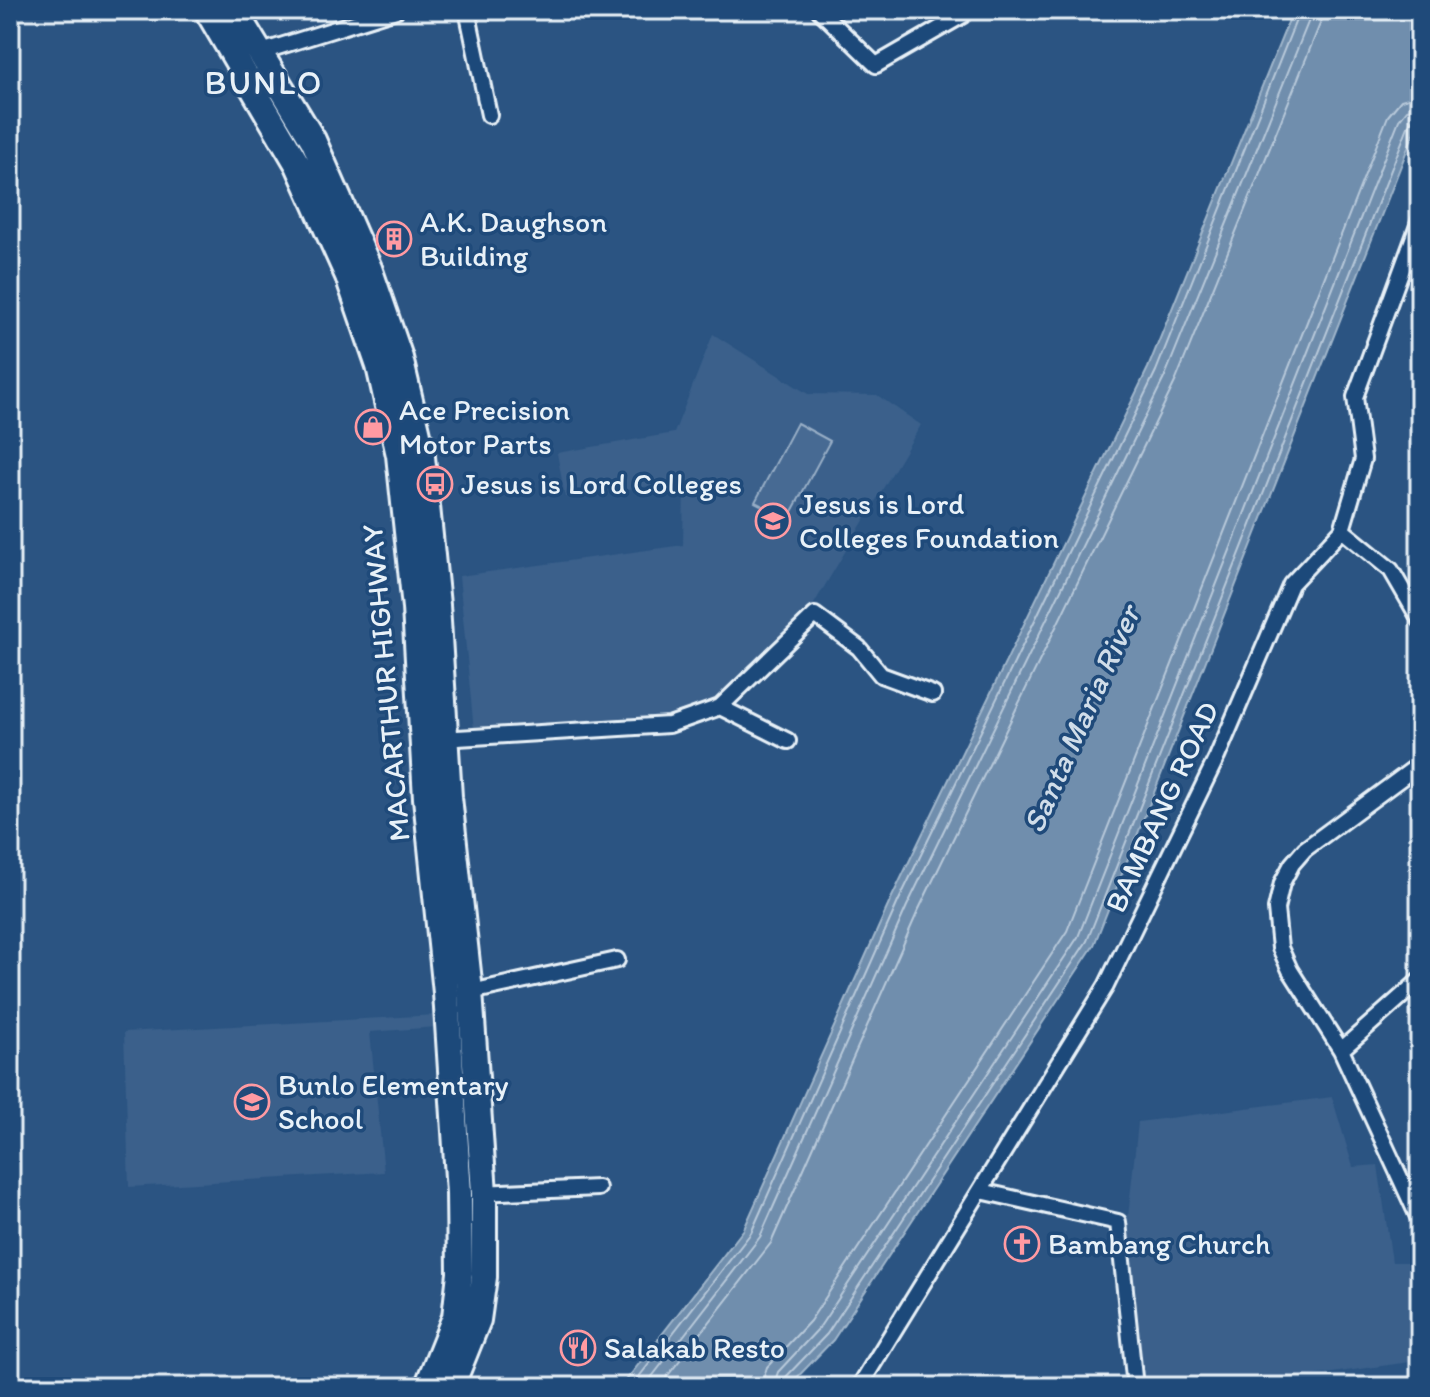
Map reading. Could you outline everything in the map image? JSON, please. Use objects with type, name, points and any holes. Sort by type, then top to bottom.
[{"type":"highway","name":"MACARTHUR HIGHWAY","points":[[207,10],[249,57]]},
{"type":"highway","name":"MACARTHUR HIGHWAY","points":[[234,10],[249,57],[348,276],[379,366],[399,455],[433,740],[458,992],[484,1193],[484,1277],[478,1320],[451,1387]]},
{"type":"highway","name":"MACARTHUR HIGHWAY","points":[[427,1387],[455,1317],[460,1273],[458,992]]},
{"type":"street","points":[[249,57],[396,10]]},
{"type":"street","points":[[467,10],[489,115]]},
{"type":"street","points":[[819,10],[876,65],[964,12]]},
{"type":"street","name":"BAMBANG ROAD","points":[[859,1387],[1106,986],[1217,757],[1291,584],[1342,530],[1363,459],[1355,397],[1420,220]]},
{"type":"street","points":[[1342,530],[1391,570],[1420,620]]},
{"type":"street","points":[[433,740],[669,725],[720,707],[815,615],[859,648],[881,675],[933,694]]},
{"type":"street","points":[[720,707],[788,741]]},
{"type":"street","points":[[1420,764],[1305,849],[1282,883],[1276,909],[1280,948],[1290,970],[1341,1050],[1420,1221]]},
{"type":"street","points":[[458,992],[617,960]]},
{"type":"street","points":[[1341,1050],[1420,980]]},
{"type":"street","points":[[459,1193],[598,1188]]},
{"type":"street","points":[[981,1191],[1118,1222],[1135,1387]]},
{"type":"shaded area","name":"Jesus is Lord Colleges Foundation","points":[[713,334],[808,394],[877,395],[921,425],[787,649],[745,683],[675,722],[474,731],[459,576],[683,545],[684,482],[565,497],[557,453],[674,433]]},
{"type":"shaded area","points":[[797,423],[830,441],[788,519],[755,502]]},
{"type":"shaded area","name":"Bunlo Elementary School","points":[[436,1015],[437,1027],[370,1032],[384,1172],[129,1187],[124,1032]]},
{"type":"shaded area","points":[[1332,1097],[1353,1167],[1378,1165],[1392,1262],[1411,1262],[1417,1361],[1233,1387],[1138,1387],[1128,1217],[1138,1122]]},
{"type":"water","name":"Santa Maria River","points":[[1293,10],[1420,10],[1420,117],[1094,945],[833,1340],[788,1387],[621,1387],[744,1229],[891,899],[1148,368]]},
{"type":"place","name":"A.K. Daughson Building","points":[[394,239]]},
{"type":"place","name":"Ace Precision Motor Parts","points":[[373,427]]},
{"type":"place","name":"Jesus is Lord Colleges","points":[[435,484]]},
{"type":"place","name":"Jesus is Lord Colleges Foundation","points":[[773,521]]},
{"type":"place","name":"Bunlo Elementary School","points":[[252,1102]]},
{"type":"place","name":"Bambang Church","points":[[1022,1244]]},
{"type":"place","name":"Salakab Resto","points":[[578,1348]]},
{"type":"district","name":"BUNLO","points":[[264,82]]}]
